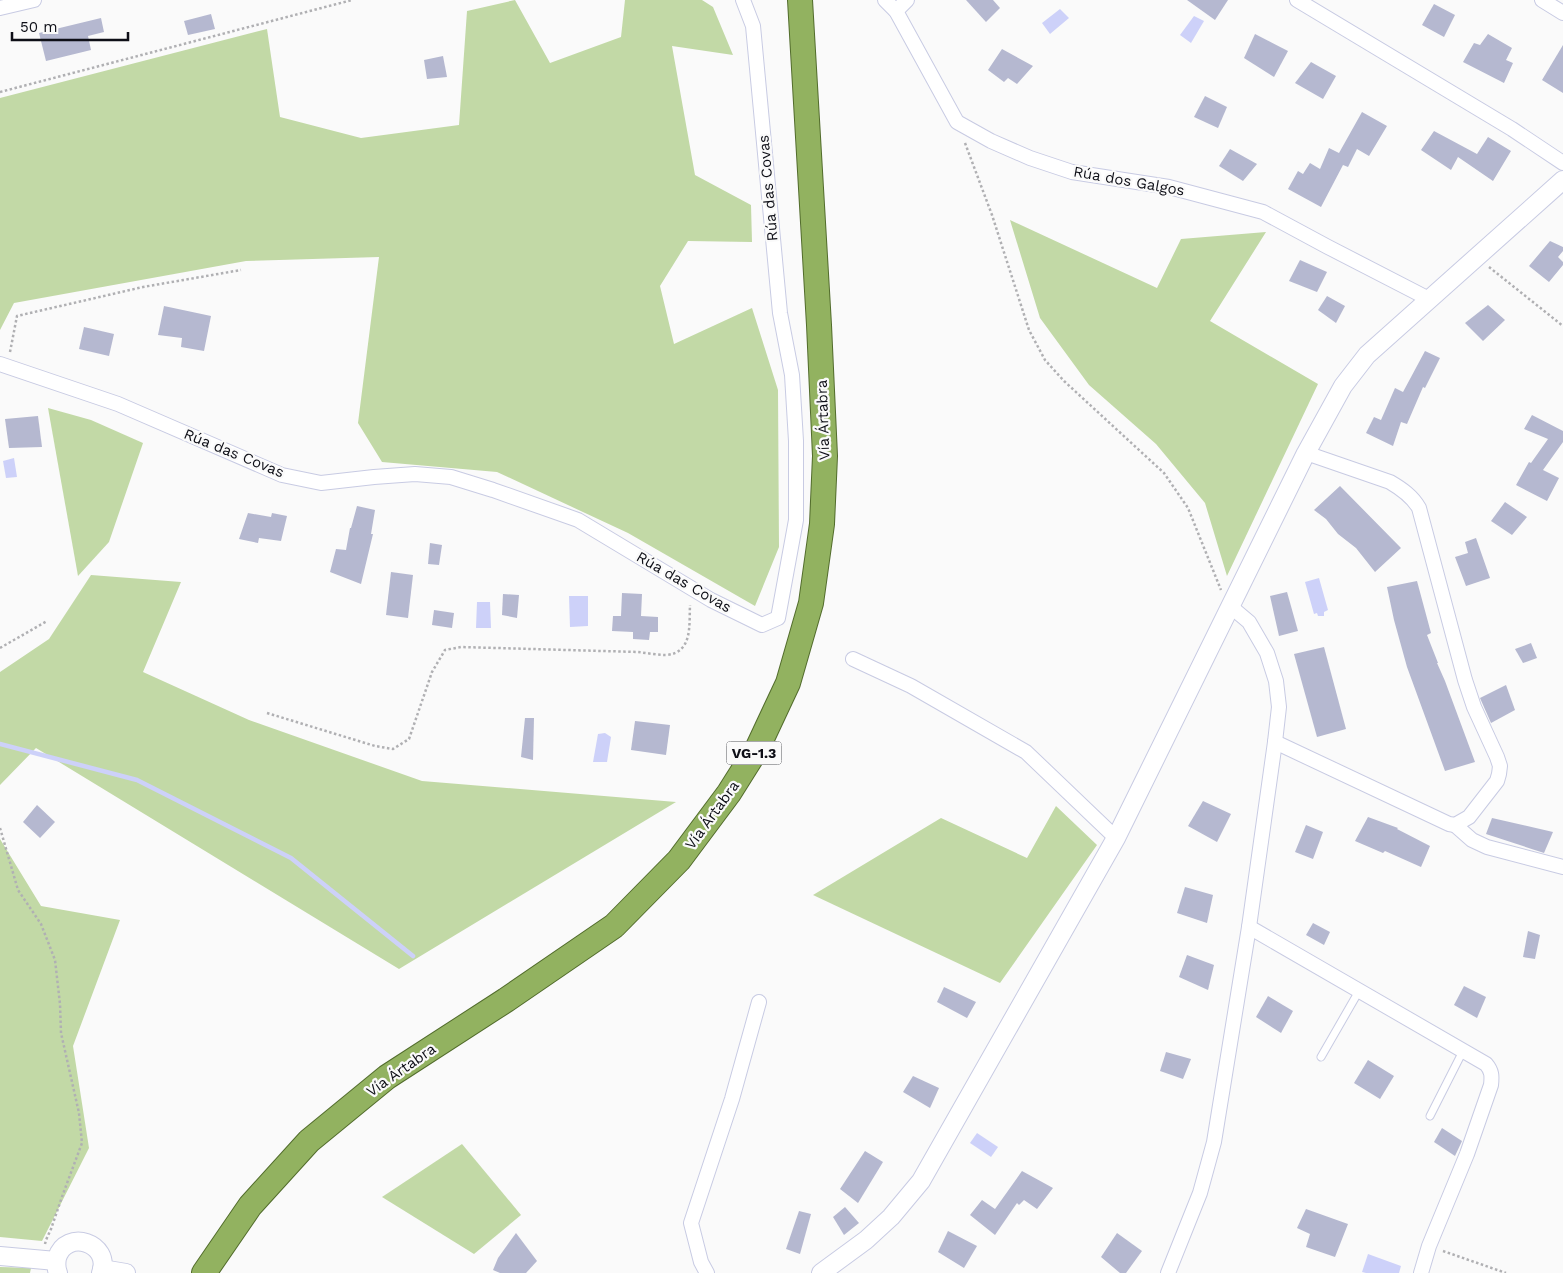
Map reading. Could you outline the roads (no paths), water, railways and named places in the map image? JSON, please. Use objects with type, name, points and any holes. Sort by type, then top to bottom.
[{"type":"highway","name":"Vía Ártabra","points":[[204,1273],[250,1206],[309,1141],[387,1077],[506,1000],[614,926],[679,860],[729,793],[758,747],[788,683],[811,603],[822,524],[825,456],[800,0]]},
{"type":"street","points":[[0,8],[34,0]]},
{"type":"street","name":"Rúa das Covas","points":[[3,365],[118,404],[282,475],[321,483],[415,474],[451,477],[493,490],[578,520],[711,600],[762,625],[778,618],[796,520],[796,442],[792,375],[780,312],[753,26],[743,0]]},
{"type":"street","points":[[885,0],[896,11],[907,0]]},
{"type":"street","points":[[1297,0],[1512,129],[1563,163]]},
{"type":"street","points":[[1542,0],[1563,13]]},
{"type":"street","name":"Rúa dos Galgos","points":[[896,11],[957,122],[992,141],[1030,158],[1072,172],[1169,187],[1263,212],[1429,299]]},
{"type":"street","points":[[821,1273],[866,1240],[891,1217],[921,1181],[1116,838],[1306,453],[1343,386],[1367,355],[1563,180]]},
{"type":"street","points":[[1306,453],[1390,482],[1410,496],[1419,508],[1465,680],[1474,707],[1500,766],[1497,781],[1469,817],[1456,825]]},
{"type":"street","points":[[1168,1273],[1200,1193],[1214,1142],[1249,927],[1275,742],[1278,707],[1276,681],[1267,653],[1249,622],[1230,606]]},
{"type":"street","points":[[853,659],[911,686],[1026,752],[1116,838]]},
{"type":"street","points":[[1275,742],[1449,824],[1456,825],[1472,840],[1487,847],[1563,867]]},
{"type":"street","points":[[1249,927],[1463,1050],[1486,1064],[1490,1070],[1492,1077],[1491,1085],[1420,1273]]},
{"type":"street","points":[[707,1273],[701,1262],[691,1223],[732,1099],[758,1002]]},
{"type":"street","points":[[0,1256],[53,1265],[62,1248],[76,1241],[83,1241],[96,1248],[100,1254],[103,1261],[102,1271],[126,1273]]},
{"type":"lane","points":[[1321,1057],[1360,991]]},
{"type":"lane","points":[[1430,1116],[1463,1050]]},
{"type":"water","points":[[1060,9],[1069,18],[1050,34],[1042,23]]},
{"type":"water","points":[[1194,16],[1204,21],[1191,43],[1180,35]]},
{"type":"water","points":[[14,458],[17,477],[6,478],[3,461]]},
{"type":"water","points":[[1319,578],[1328,610],[1324,612],[1324,616],[1318,616],[1317,613],[1314,614],[1305,582]]},
{"type":"water","points":[[569,596],[588,596],[588,626],[570,627]]},
{"type":"water","points":[[477,602],[490,602],[491,628],[476,628]]},
{"type":"water","points":[[605,733],[611,737],[607,762],[593,762],[598,734]]},
{"type":"water","points":[[977,1133],[998,1147],[991,1157],[970,1143]]},
{"type":"water","points":[[1368,1254],[1401,1266],[1399,1273],[1362,1272]]},
{"type":"waterway","points":[[0,744],[137,780],[291,858],[413,956]]}]
